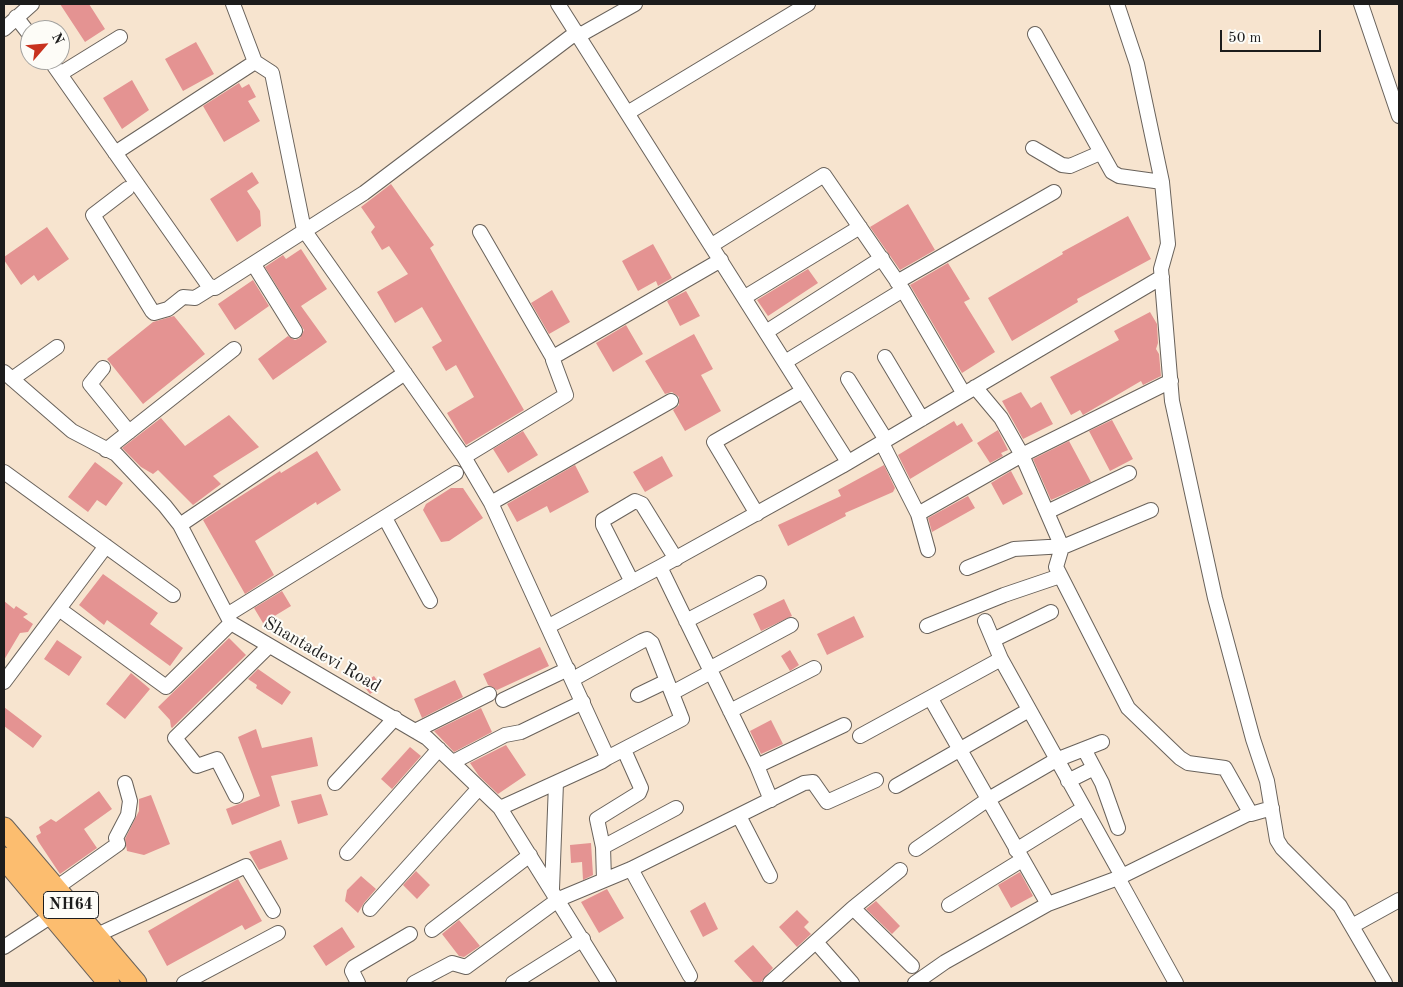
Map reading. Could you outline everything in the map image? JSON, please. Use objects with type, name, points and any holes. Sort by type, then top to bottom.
[{"type":"highway","name":"NH64","points":[[4,828],[136,983]]},
{"type":"highway","name":"NH64","points":[[4,858],[110,983]]},
{"type":"street","points":[[4,29],[32,4]]},
{"type":"street","points":[[233,4],[255,62],[272,73],[304,230],[464,457],[491,503],[571,674],[607,758]]},
{"type":"street","points":[[558,4],[848,462]]},
{"type":"street","points":[[127,190],[93,215],[154,313],[168,309],[183,297],[195,298],[254,265],[304,230],[364,193],[578,33],[635,4]]},
{"type":"street","points":[[628,112],[808,4]]},
{"type":"street","points":[[1117,4],[1137,64],[1162,182],[1168,238],[1161,269],[1172,401],[1215,598],[1250,731],[1267,781],[1278,844],[1340,906],[1385,983]]},
{"type":"street","points":[[1361,4],[1399,116]]},
{"type":"street","points":[[16,17],[20,22]]},
{"type":"street","points":[[1035,34],[1112,172],[1119,176],[1162,182]]},
{"type":"street","points":[[60,74],[120,37]]},
{"type":"street","points":[[115,153],[255,62]]},
{"type":"street","points":[[57,70],[211,288]]},
{"type":"street","points":[[1034,148],[1062,165],[1070,166],[1100,153]]},
{"type":"street","points":[[712,245],[824,175],[882,258],[970,391],[1001,418],[1022,456],[1062,547],[1056,564],[1060,576],[1131,712],[1184,761],[1225,768],[1250,813]]},
{"type":"street","points":[[785,362],[900,286],[1054,192]]},
{"type":"street","points":[[745,297],[860,227]]},
{"type":"street","points":[[464,457],[566,395],[553,358],[480,232]]},
{"type":"street","points":[[766,332],[882,258]]},
{"type":"street","points":[[553,358],[721,260]]},
{"type":"street","points":[[254,265],[296,331]]},
{"type":"street","points":[[549,626],[757,514],[1162,278]]},
{"type":"street","points":[[57,347],[8,375],[72,431],[116,454],[165,506],[180,525],[229,619]]},
{"type":"street","points":[[106,450],[234,349]]},
{"type":"street","points":[[885,357],[922,419]]},
{"type":"street","points":[[103,368],[90,384],[129,432]]},
{"type":"street","points":[[180,525],[405,373]]},
{"type":"street","points":[[848,380],[884,441],[918,514],[928,550]]},
{"type":"street","points":[[918,514],[1022,456],[1171,381]]},
{"type":"street","points":[[757,514],[714,442],[803,391]]},
{"type":"street","points":[[491,503],[671,401]]},
{"type":"street","points":[[4,472],[173,595]]},
{"type":"street","points":[[1047,512],[1129,473]]},
{"type":"street","points":[[59,609],[166,687],[229,619],[456,474]]},
{"type":"street","points":[[632,582],[603,526],[603,520],[635,501],[642,504],[676,559]]},
{"type":"street","points":[[967,568],[1014,549],[1062,547],[1151,510]]},
{"type":"street","points":[[385,518],[430,601]]},
{"type":"street","points":[[4,682],[106,546]]},
{"type":"street","points":[[660,567],[757,766],[771,800]]},
{"type":"street","points":[[927,626],[1060,576]]},
{"type":"street","points":[[686,621],[759,583]]},
{"type":"street","points":[[993,640],[1050,612]]},
{"type":"street","name":"Shantadevi Road","points":[[229,619],[269,646],[428,738],[500,808],[556,894],[609,983]]},
{"type":"street","points":[[985,622],[1001,658],[1084,808],[1176,983]]},
{"type":"street","points":[[638,695],[669,687],[710,670],[791,625]]},
{"type":"street","points":[[500,808],[624,750],[682,719],[652,643],[647,639],[571,674],[503,700]]},
{"type":"street","points":[[236,796],[217,758],[197,766],[175,738],[269,646]]},
{"type":"street","points":[[860,736],[931,699],[1001,658]]},
{"type":"street","points":[[730,711],[814,668]]},
{"type":"street","points":[[415,731],[489,694]]},
{"type":"street","points":[[931,699],[1048,904]]},
{"type":"street","points":[[453,762],[505,735],[520,732],[583,702]]},
{"type":"street","points":[[896,786],[1030,710]]},
{"type":"street","points":[[335,783],[395,718]]},
{"type":"street","points":[[757,766],[844,725]]},
{"type":"street","points":[[916,850],[987,800],[1056,760],[1102,742]]},
{"type":"street","points":[[347,853],[439,749]]},
{"type":"street","points":[[1084,749],[1102,783],[1118,828]]},
{"type":"street","points":[[604,880],[603,847],[596,819],[639,793],[640,788],[624,750]]},
{"type":"street","points":[[1068,780],[1094,768]]},
{"type":"street","points":[[414,983],[452,963],[466,967],[556,894],[604,880],[631,869],[809,782],[813,782],[827,802],[876,780]]},
{"type":"street","points":[[56,888],[118,844],[116,838],[128,815],[130,801],[125,783]]},
{"type":"street","points":[[556,783],[556,894]]},
{"type":"street","points":[[370,909],[479,788]]},
{"type":"street","points":[[603,847],[676,808]]},
{"type":"street","points":[[949,904],[1084,808]]},
{"type":"street","points":[[920,982],[945,962],[1048,904],[1120,877],[1250,813],[1272,808]]},
{"type":"street","points":[[739,816],[770,876]]},
{"type":"street","points":[[432,930],[530,855]]},
{"type":"street","points":[[97,935],[246,866],[273,911]]},
{"type":"street","points":[[631,869],[690,976]]},
{"type":"street","points":[[773,982],[853,908],[900,870]]},
{"type":"street","points":[[1352,926],[1399,900]]},
{"type":"street","points":[[853,908],[912,966]]},
{"type":"street","points":[[4,947],[53,915]]},
{"type":"street","points":[[184,983],[278,933]]},
{"type":"street","points":[[358,983],[352,971],[354,967],[410,934]]},
{"type":"street","points":[[512,983],[582,939]]},
{"type":"street","points":[[816,942],[852,983]]},
{"type":"building","points":[[60,4],[89,4],[105,29],[85,42]]},
{"type":"building","points":[[196,42],[214,74],[183,91],[165,59]]},
{"type":"building","points":[[132,80],[149,110],[122,129],[103,98]]},
{"type":"building","points":[[239,83],[242,88],[249,84],[256,97],[248,101],[260,121],[224,142],[203,106]]},
{"type":"building","points":[[252,172],[259,183],[247,191],[260,211],[261,226],[237,242],[210,199]]},
{"type":"building","points":[[391,184],[434,245],[430,248],[524,410],[466,445],[447,413],[474,397],[456,365],[446,371],[432,347],[442,341],[422,307],[395,323],[377,292],[408,274],[389,246],[382,250],[371,232],[375,227],[361,207]]},
{"type":"building","points":[[908,204],[935,250],[900,270],[870,227]]},
{"type":"building","points":[[1128,216],[1151,259],[1077,299],[1078,302],[1012,341],[988,298],[1063,254],[1062,252]]},
{"type":"building","points":[[47,227],[69,259],[38,281],[34,275],[21,285],[4,260],[4,257]]},
{"type":"building","points":[[653,244],[672,278],[658,286],[656,281],[638,291],[622,261]]},
{"type":"building","points":[[301,249],[327,289],[301,306],[327,342],[273,380],[258,359],[288,336],[295,340],[300,338],[304,330],[265,267],[283,255],[286,259]]},
{"type":"building","points":[[948,263],[970,299],[964,302],[995,352],[962,373],[910,285]]},
{"type":"building","points":[[808,269],[818,283],[768,316],[757,300]]},
{"type":"building","points":[[253,280],[269,306],[235,330],[218,304]]},
{"type":"building","points":[[552,290],[570,322],[549,334],[531,303]]},
{"type":"building","points":[[686,291],[700,316],[680,326],[667,301]]},
{"type":"building","points":[[1150,312],[1157,324],[1158,343],[1156,349],[1159,354],[1161,376],[1143,385],[1141,381],[1083,415],[1080,410],[1071,415],[1050,377],[1119,340],[1114,331]]},
{"type":"building","points":[[174,316],[205,354],[143,404],[107,359],[153,322]]},
{"type":"building","points":[[626,325],[643,354],[613,372],[596,343]]},
{"type":"building","points":[[694,334],[713,369],[701,375],[721,411],[685,431],[673,410],[679,405],[679,397],[672,392],[665,394],[645,361]]},
{"type":"building","points":[[1021,392],[1031,408],[1041,402],[1053,424],[1023,439],[1002,401]]},
{"type":"building","points":[[229,415],[259,447],[213,476],[221,484],[193,505],[158,470],[153,474],[141,467],[122,448],[161,418],[185,446]]},
{"type":"building","points":[[1112,420],[1133,459],[1110,471],[1089,431]]},
{"type":"building","points":[[954,421],[957,426],[962,423],[973,441],[910,479],[898,455]]},
{"type":"building","points":[[998,430],[1008,450],[1001,453],[1003,456],[990,463],[977,443]]},
{"type":"building","points":[[523,431],[538,455],[508,473],[493,449]]},
{"type":"building","points":[[1069,441],[1091,482],[1051,500],[1033,459]]},
{"type":"building","points":[[317,451],[341,490],[317,505],[316,502],[255,541],[274,575],[245,594],[203,520],[280,471],[281,473]]},
{"type":"building","points":[[662,456],[673,476],[645,492],[633,472]]},
{"type":"building","points":[[95,462],[123,483],[106,506],[97,500],[88,512],[68,497]]},
{"type":"building","points":[[575,465],[589,492],[550,513],[547,506],[517,522],[507,504]]},
{"type":"building","points":[[884,465],[895,488],[893,492],[845,513],[846,516],[788,546],[778,525],[841,496],[838,490]]},
{"type":"building","points":[[1011,471],[1023,494],[1003,505],[991,483]]},
{"type":"building","points":[[451,488],[463,488],[483,518],[449,541],[441,542],[423,510],[426,504]]},
{"type":"building","points":[[968,496],[975,508],[932,532],[928,518]]},
{"type":"building","points":[[103,574],[158,613],[150,624],[183,648],[170,666],[107,620],[104,625],[79,605]]},
{"type":"building","points":[[282,591],[291,606],[263,623],[254,608]]},
{"type":"building","points":[[784,599],[792,616],[761,631],[753,614]]},
{"type":"building","points":[[4,601],[14,609],[16,606],[28,614],[23,617],[33,624],[28,632],[20,633],[4,660]]},
{"type":"building","points":[[854,616],[864,637],[827,655],[817,634]]},
{"type":"building","points":[[229,638],[246,655],[172,728],[170,720],[158,707]]},
{"type":"building","points":[[57,640],[82,657],[69,676],[44,659]]},
{"type":"building","points":[[540,647],[549,666],[497,690],[488,685],[483,674]]},
{"type":"building","points":[[790,650],[799,665],[790,671],[781,656]]},
{"type":"building","points":[[258,669],[291,692],[282,705],[256,688],[257,685],[248,679]]},
{"type":"building","points":[[131,673],[150,689],[125,719],[106,704]]},
{"type":"building","points":[[374,676],[381,686],[370,694],[362,684]]},
{"type":"building","points":[[455,680],[463,697],[422,718],[414,699]]},
{"type":"building","points":[[4,707],[42,736],[33,748],[4,726]]},
{"type":"building","points":[[481,708],[492,732],[454,752],[434,731]]},
{"type":"building","points":[[771,720],[783,744],[761,754],[750,731]]},
{"type":"building","points":[[256,729],[262,748],[312,737],[318,766],[271,776],[280,806],[232,825],[226,809],[260,796],[238,737]]},
{"type":"building","points":[[506,745],[526,775],[498,794],[479,776],[470,763]]},
{"type":"building","points":[[410,747],[421,756],[392,789],[381,779]]},
{"type":"building","points":[[99,791],[112,809],[84,829],[97,848],[60,874],[38,841],[36,836],[41,833],[39,827],[51,819],[56,822]]},
{"type":"building","points":[[321,794],[328,815],[298,824],[291,801]]},
{"type":"building","points":[[151,795],[170,844],[144,855],[127,851],[125,839],[139,811],[139,799]]},
{"type":"building","points":[[281,840],[288,859],[259,870],[249,852]]},
{"type":"building","points":[[591,843],[593,875],[583,880],[582,862],[571,863],[570,845]]},
{"type":"building","points":[[416,871],[430,885],[417,899],[403,885]]},
{"type":"building","points":[[1020,872],[1033,896],[1011,908],[998,885]]},
{"type":"building","points":[[361,876],[376,889],[358,913],[345,901],[347,890]]},
{"type":"building","points":[[238,879],[262,921],[245,930],[242,925],[167,966],[148,931]]},
{"type":"building","points":[[607,889],[624,918],[599,933],[581,902]]},
{"type":"building","points":[[876,901],[900,926],[892,934],[866,909]]},
{"type":"building","points":[[705,902],[718,929],[703,937],[690,911]]},
{"type":"building","points":[[797,910],[809,922],[804,927],[811,934],[797,947],[779,927]]},
{"type":"building","points":[[459,920],[480,946],[464,957],[459,956],[442,934]]},
{"type":"building","points":[[342,927],[355,947],[326,966],[313,946]]},
{"type":"building","points":[[753,945],[773,968],[760,983],[754,983],[734,961]]}]
